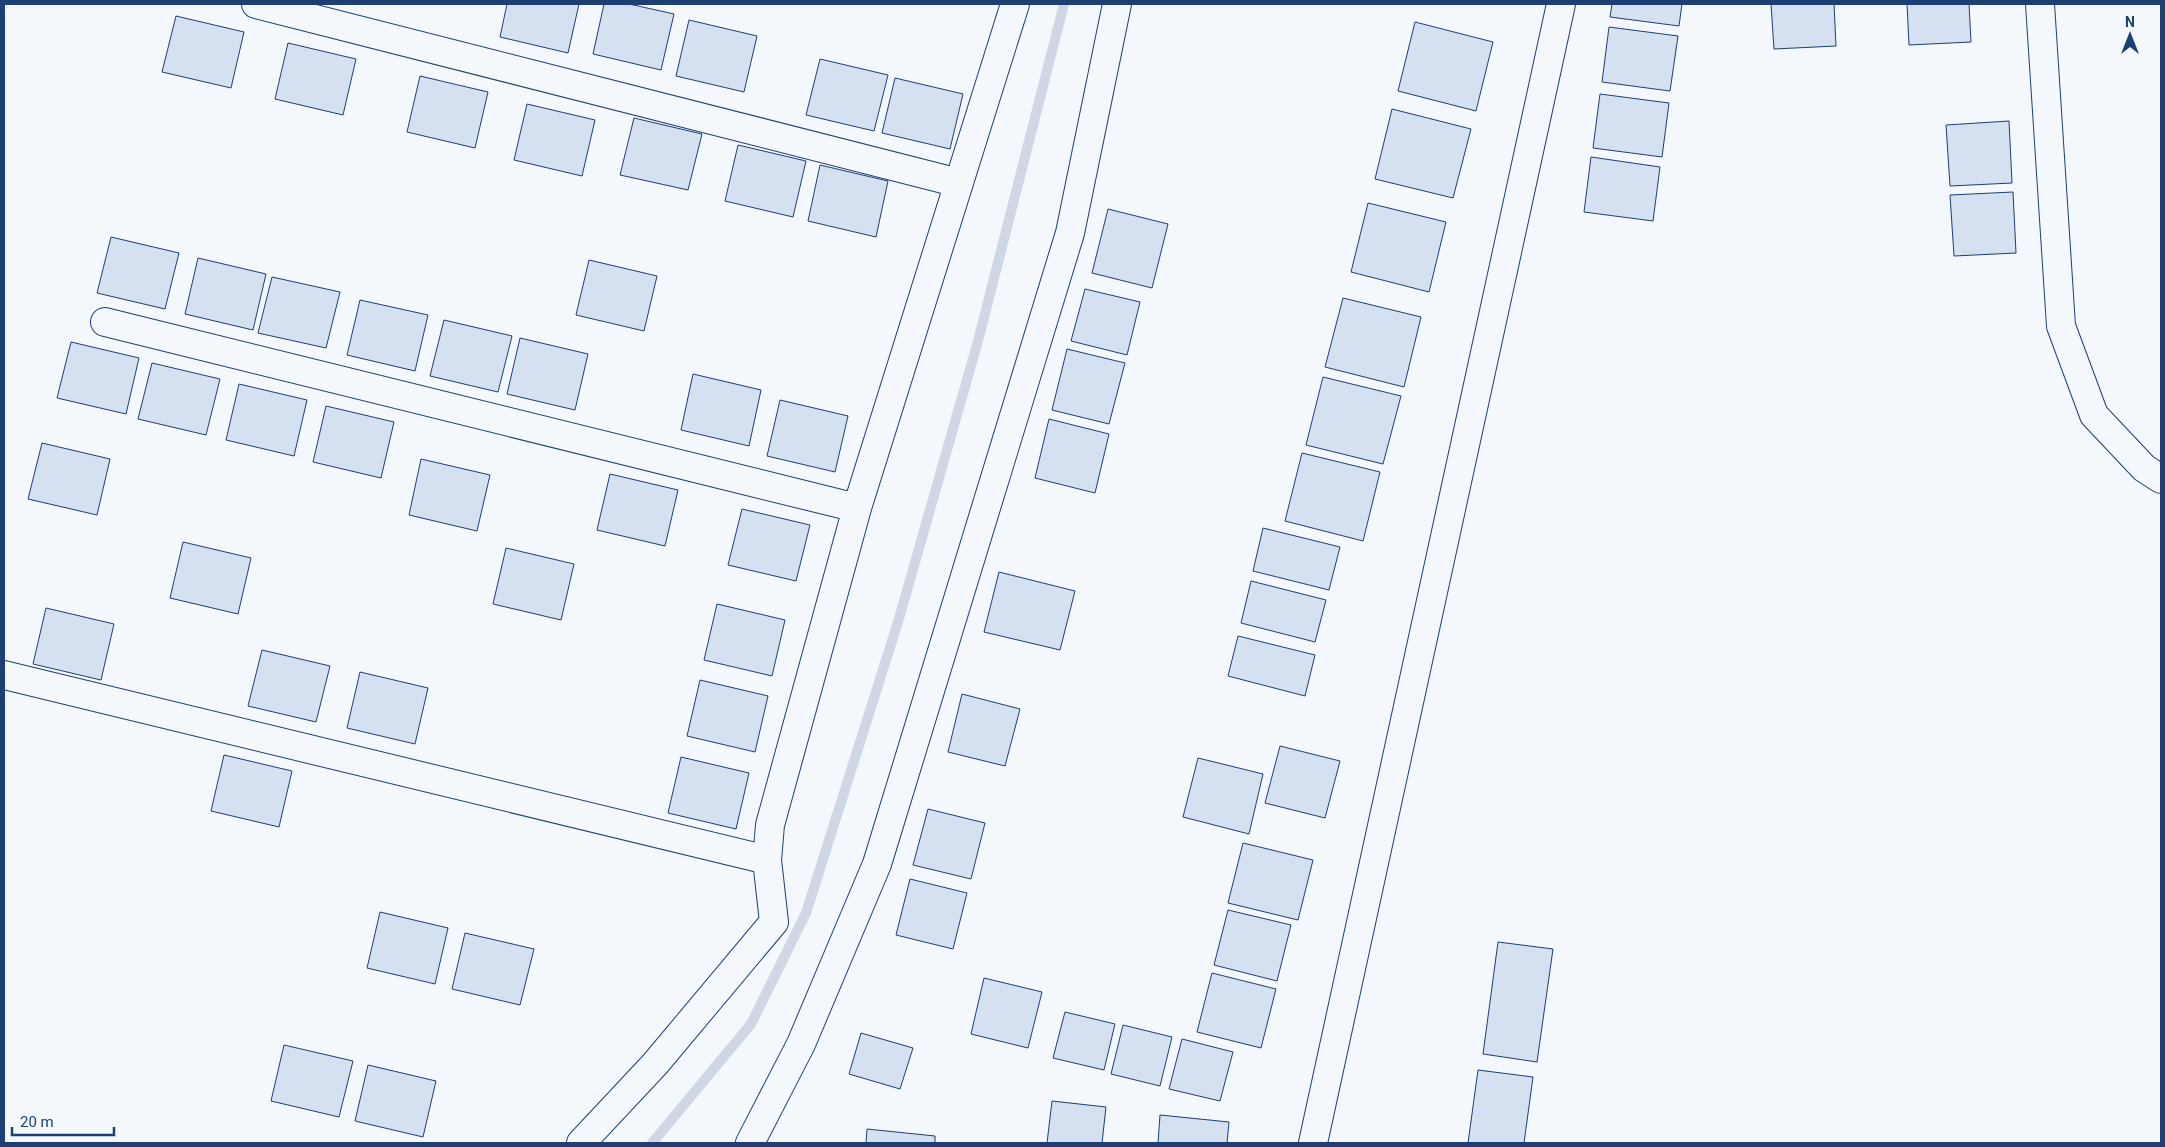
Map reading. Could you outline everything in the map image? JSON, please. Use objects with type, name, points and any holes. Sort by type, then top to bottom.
[{"type":"street","points":[[256,4],[959,182]]},
{"type":"street","points":[[581,1143],[655,1064],[774,922],[767,860],[770,825],[857,508],[1015,4]]},
{"type":"street","points":[[750,1143],[801,1044],[877,864],[1070,233],[1117,4]]},
{"type":"street","points":[[1313,1143],[1561,4]]},
{"type":"street","points":[[2040,4],[2061,326],[2094,415],[2144,468],[2161,479]]},
{"type":"street","points":[[106,322],[857,508]]},
{"type":"street","points":[[4,675],[767,860]]},
{"type":"building","points":[[507,4],[579,4],[568,53],[500,37]]},
{"type":"building","points":[[604,4],[629,4],[674,14],[661,70],[593,54]]},
{"type":"building","points":[[1612,4],[1682,4],[1679,26],[1610,17]]},
{"type":"building","points":[[1771,4],[1834,4],[1836,46],[1774,49]]},
{"type":"building","points":[[1907,4],[1969,4],[1971,42],[1909,45]]},
{"type":"building","points":[[176,16],[244,32],[231,88],[162,72]]},
{"type":"building","points":[[689,20],[757,36],[744,92],[676,76]]},
{"type":"building","points":[[1415,22],[1493,42],[1476,111],[1398,91]]},
{"type":"building","points":[[1609,27],[1678,36],[1670,91],[1602,82]]},
{"type":"building","points":[[288,43],[356,59],[343,115],[275,99]]},
{"type":"building","points":[[820,59],[888,75],[874,131],[806,115]]},
{"type":"building","points":[[420,76],[488,92],[475,148],[407,132]]},
{"type":"building","points":[[895,78],[963,94],[950,149],[882,133]]},
{"type":"building","points":[[1600,94],[1669,103],[1662,157],[1593,148]]},
{"type":"building","points":[[527,104],[595,120],[582,176],[514,160]]},
{"type":"building","points":[[1392,109],[1471,129],[1453,198],[1375,179]]},
{"type":"building","points":[[634,118],[702,134],[688,190],[620,175]]},
{"type":"building","points":[[2009,121],[2012,183],[1950,186],[1946,125]]},
{"type":"building","points":[[738,145],[806,161],[793,217],[725,201]]},
{"type":"building","points":[[1591,157],[1660,167],[1653,221],[1584,212]]},
{"type":"building","points":[[820,165],[888,181],[876,237],[808,221]]},
{"type":"building","points":[[2013,192],[2016,253],[1954,256],[1950,195]]},
{"type":"building","points":[[1368,203],[1446,222],[1429,292],[1351,272]]},
{"type":"building","points":[[1108,209],[1168,224],[1152,288],[1092,273]]},
{"type":"building","points":[[111,237],[179,253],[165,309],[97,293]]},
{"type":"building","points":[[198,258],[266,274],[253,330],[185,314]]},
{"type":"building","points":[[589,260],[657,276],[644,331],[576,315]]},
{"type":"building","points":[[272,277],[340,292],[326,348],[258,333]]},
{"type":"building","points":[[1085,289],[1140,302],[1127,355],[1071,341]]},
{"type":"building","points":[[1343,298],[1421,317],[1404,387],[1325,367]]},
{"type":"building","points":[[360,300],[428,315],[415,371],[347,355]]},
{"type":"building","points":[[444,320],[512,336],[498,392],[430,376]]},
{"type":"building","points":[[520,338],[588,354],[575,410],[507,394]]},
{"type":"building","points":[[71,342],[139,358],[126,414],[57,398]]},
{"type":"building","points":[[1067,349],[1125,363],[1109,424],[1052,410]]},
{"type":"building","points":[[152,363],[220,379],[206,435],[138,419]]},
{"type":"building","points":[[693,374],[761,390],[749,446],[681,430]]},
{"type":"building","points":[[1323,377],[1401,396],[1383,464],[1306,445]]},
{"type":"building","points":[[239,384],[307,400],[294,456],[226,440]]},
{"type":"building","points":[[780,400],[848,416],[835,472],[767,456]]},
{"type":"building","points":[[326,406],[394,422],[381,478],[313,462]]},
{"type":"building","points":[[1049,419],[1109,434],[1095,493],[1035,478]]},
{"type":"building","points":[[42,443],[110,459],[97,515],[28,499]]},
{"type":"building","points":[[1302,453],[1380,472],[1363,541],[1285,521]]},
{"type":"building","points":[[421,459],[490,475],[477,531],[409,515]]},
{"type":"building","points":[[610,474],[678,490],[665,546],[597,530]]},
{"type":"building","points":[[742,509],[810,525],[796,581],[728,565]]},
{"type":"building","points":[[1263,528],[1340,547],[1329,590],[1253,571]]},
{"type":"building","points":[[183,542],[251,558],[238,614],[170,598]]},
{"type":"building","points":[[506,548],[574,564],[561,620],[493,604]]},
{"type":"building","points":[[999,572],[1075,591],[1060,650],[984,632]]},
{"type":"building","points":[[1251,581],[1326,600],[1315,642],[1241,623]]},
{"type":"building","points":[[717,604],[785,620],[772,676],[704,660]]},
{"type":"building","points":[[46,608],[114,624],[101,680],[33,664]]},
{"type":"building","points":[[1238,636],[1315,655],[1305,696],[1228,676]]},
{"type":"building","points":[[262,650],[330,666],[316,722],[248,706]]},
{"type":"building","points":[[360,672],[428,688],[415,744],[347,728]]},
{"type":"building","points":[[700,680],[768,696],[755,752],[687,736]]},
{"type":"building","points":[[962,694],[1020,709],[1005,766],[948,752]]},
{"type":"building","points":[[1280,746],[1340,761],[1325,818],[1265,803]]},
{"type":"building","points":[[224,755],[292,771],[279,827],[211,811]]},
{"type":"building","points":[[681,757],[749,773],[736,829],[668,813]]},
{"type":"building","points":[[1198,758],[1263,774],[1249,834],[1183,817]]},
{"type":"building","points":[[928,809],[985,823],[971,879],[913,865]]},
{"type":"building","points":[[1243,843],[1313,860],[1298,920],[1228,903]]},
{"type":"building","points":[[910,879],[967,893],[953,949],[896,935]]},
{"type":"building","points":[[1228,910],[1291,925],[1277,981],[1214,965]]},
{"type":"building","points":[[380,912],[448,928],[435,984],[367,968]]},
{"type":"building","points":[[465,933],[534,949],[520,1005],[452,989]]},
{"type":"building","points":[[1498,942],[1553,949],[1537,1062],[1483,1054]]},
{"type":"building","points":[[1212,973],[1276,989],[1261,1048],[1197,1032]]},
{"type":"building","points":[[984,978],[1042,992],[1028,1048],[971,1034]]},
{"type":"building","points":[[1065,1012],[1115,1024],[1104,1070],[1053,1058]]},
{"type":"building","points":[[1123,1025],[1172,1037],[1160,1086],[1111,1074]]},
{"type":"building","points":[[861,1033],[913,1048],[900,1089],[849,1074]]},
{"type":"building","points":[[1182,1039],[1233,1052],[1220,1101],[1169,1089]]},
{"type":"building","points":[[284,1045],[353,1061],[339,1117],[271,1101]]},
{"type":"building","points":[[368,1065],[436,1081],[423,1137],[355,1121]]},
{"type":"building","points":[[1478,1070],[1533,1077],[1524,1143],[1468,1143]]},
{"type":"building","points":[[1052,1101],[1106,1107],[1102,1143],[1047,1143]]},
{"type":"building","points":[[1160,1115],[1229,1122],[1227,1143],[1158,1143]]},
{"type":"building","points":[[867,1129],[935,1136],[935,1143],[866,1143]]},
{"type":"waterway","points":[[652,1143],[751,1024],[806,913],[898,622],[978,341],[1064,4]]}]
